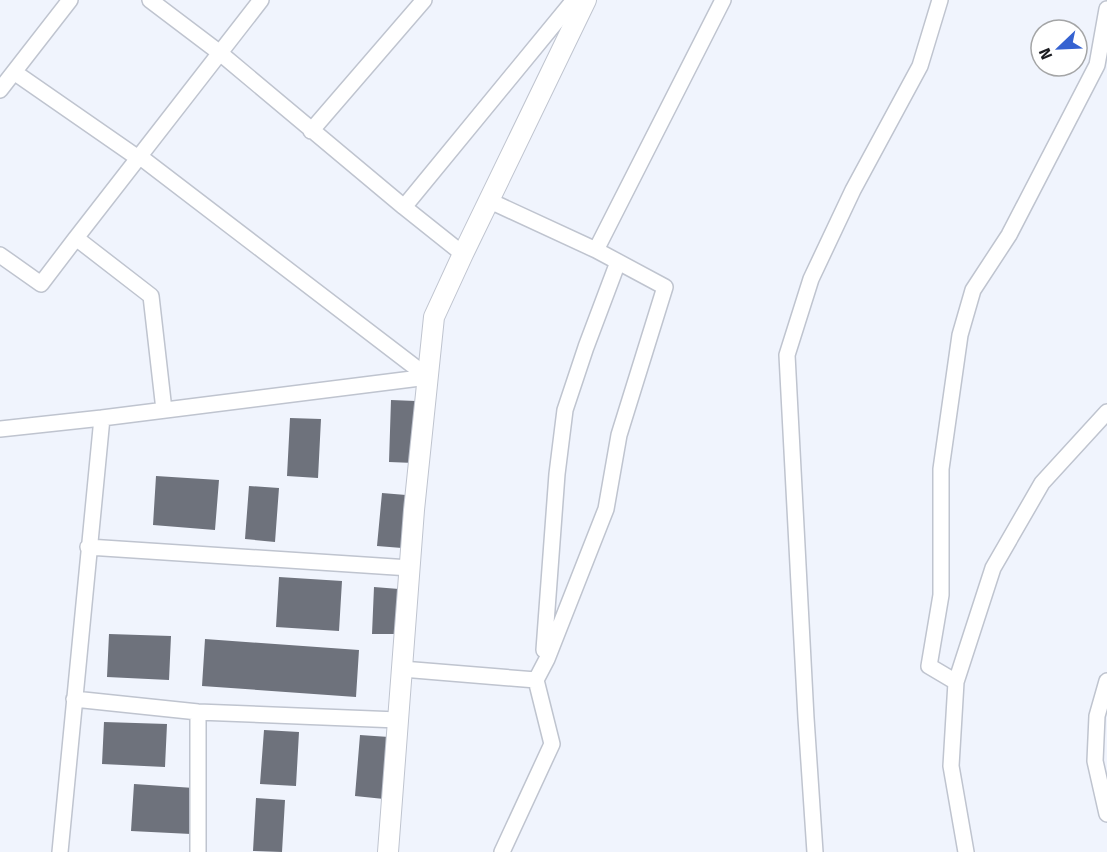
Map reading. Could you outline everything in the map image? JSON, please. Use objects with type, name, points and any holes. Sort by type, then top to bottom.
[{"type":"street","points":[[0,90],[70,0]]},
{"type":"street","points":[[150,0],[220,53],[311,131],[463,254]]},
{"type":"street","points":[[0,255],[41,284],[261,0]]},
{"type":"street","points":[[311,131],[424,0]]},
{"type":"street","points":[[404,207],[574,0]]},
{"type":"street","points":[[388,852],[410,568],[435,317],[463,254],[586,0]]},
{"type":"street","points":[[596,249],[723,0]]},
{"type":"street","points":[[815,852],[787,355],[811,279],[853,190],[920,66],[940,0]]},
{"type":"street","points":[[956,682],[929,666],[941,595],[941,469],[960,335],[973,290],[1009,235],[1097,65],[1106,20]]},
{"type":"street","points":[[14,72],[153,166],[428,377]]},
{"type":"street","points":[[490,201],[596,249],[665,287],[619,435],[606,509],[538,676]]},
{"type":"street","points":[[76,238],[151,296],[164,410]]},
{"type":"street","points":[[502,852],[552,744],[538,676],[547,637],[557,474],[565,410],[585,347],[618,262]]},
{"type":"street","points":[[0,429],[428,377]]},
{"type":"street","points":[[966,852],[951,766],[956,682],[993,568],[1042,483],[1107,412]]},
{"type":"street","points":[[60,852],[102,418]]},
{"type":"street","points":[[88,547],[410,568]]},
{"type":"street","points":[[402,669],[538,676]]},
{"type":"street","points":[[1107,681],[1096,716],[1095,761],[1107,814]]},
{"type":"street","points":[[74,699],[198,712],[398,720]]},
{"type":"street","points":[[198,712],[198,852]]},
{"type":"building","points":[[391,400],[416,401],[414,463],[389,462]]},
{"type":"building","points":[[290,418],[321,419],[318,478],[287,476]]},
{"type":"building","points":[[156,476],[219,480],[215,530],[153,525]]},
{"type":"building","points":[[249,486],[279,488],[275,542],[245,539]]},
{"type":"building","points":[[382,493],[406,495],[402,548],[377,546]]},
{"type":"building","points":[[279,577],[342,581],[339,631],[276,627]]},
{"type":"building","points":[[374,587],[399,589],[397,634],[372,634]]},
{"type":"building","points":[[109,634],[171,636],[169,680],[107,677]]},
{"type":"building","points":[[205,639],[359,650],[356,697],[202,686]]},
{"type":"building","points":[[104,722],[167,724],[165,767],[102,764]]},
{"type":"building","points":[[264,730],[299,732],[296,786],[260,784]]},
{"type":"building","points":[[360,735],[389,737],[384,799],[355,796]]},
{"type":"building","points":[[134,784],[194,788],[191,834],[131,831]]},
{"type":"building","points":[[256,798],[285,800],[282,852],[253,851]]}]
